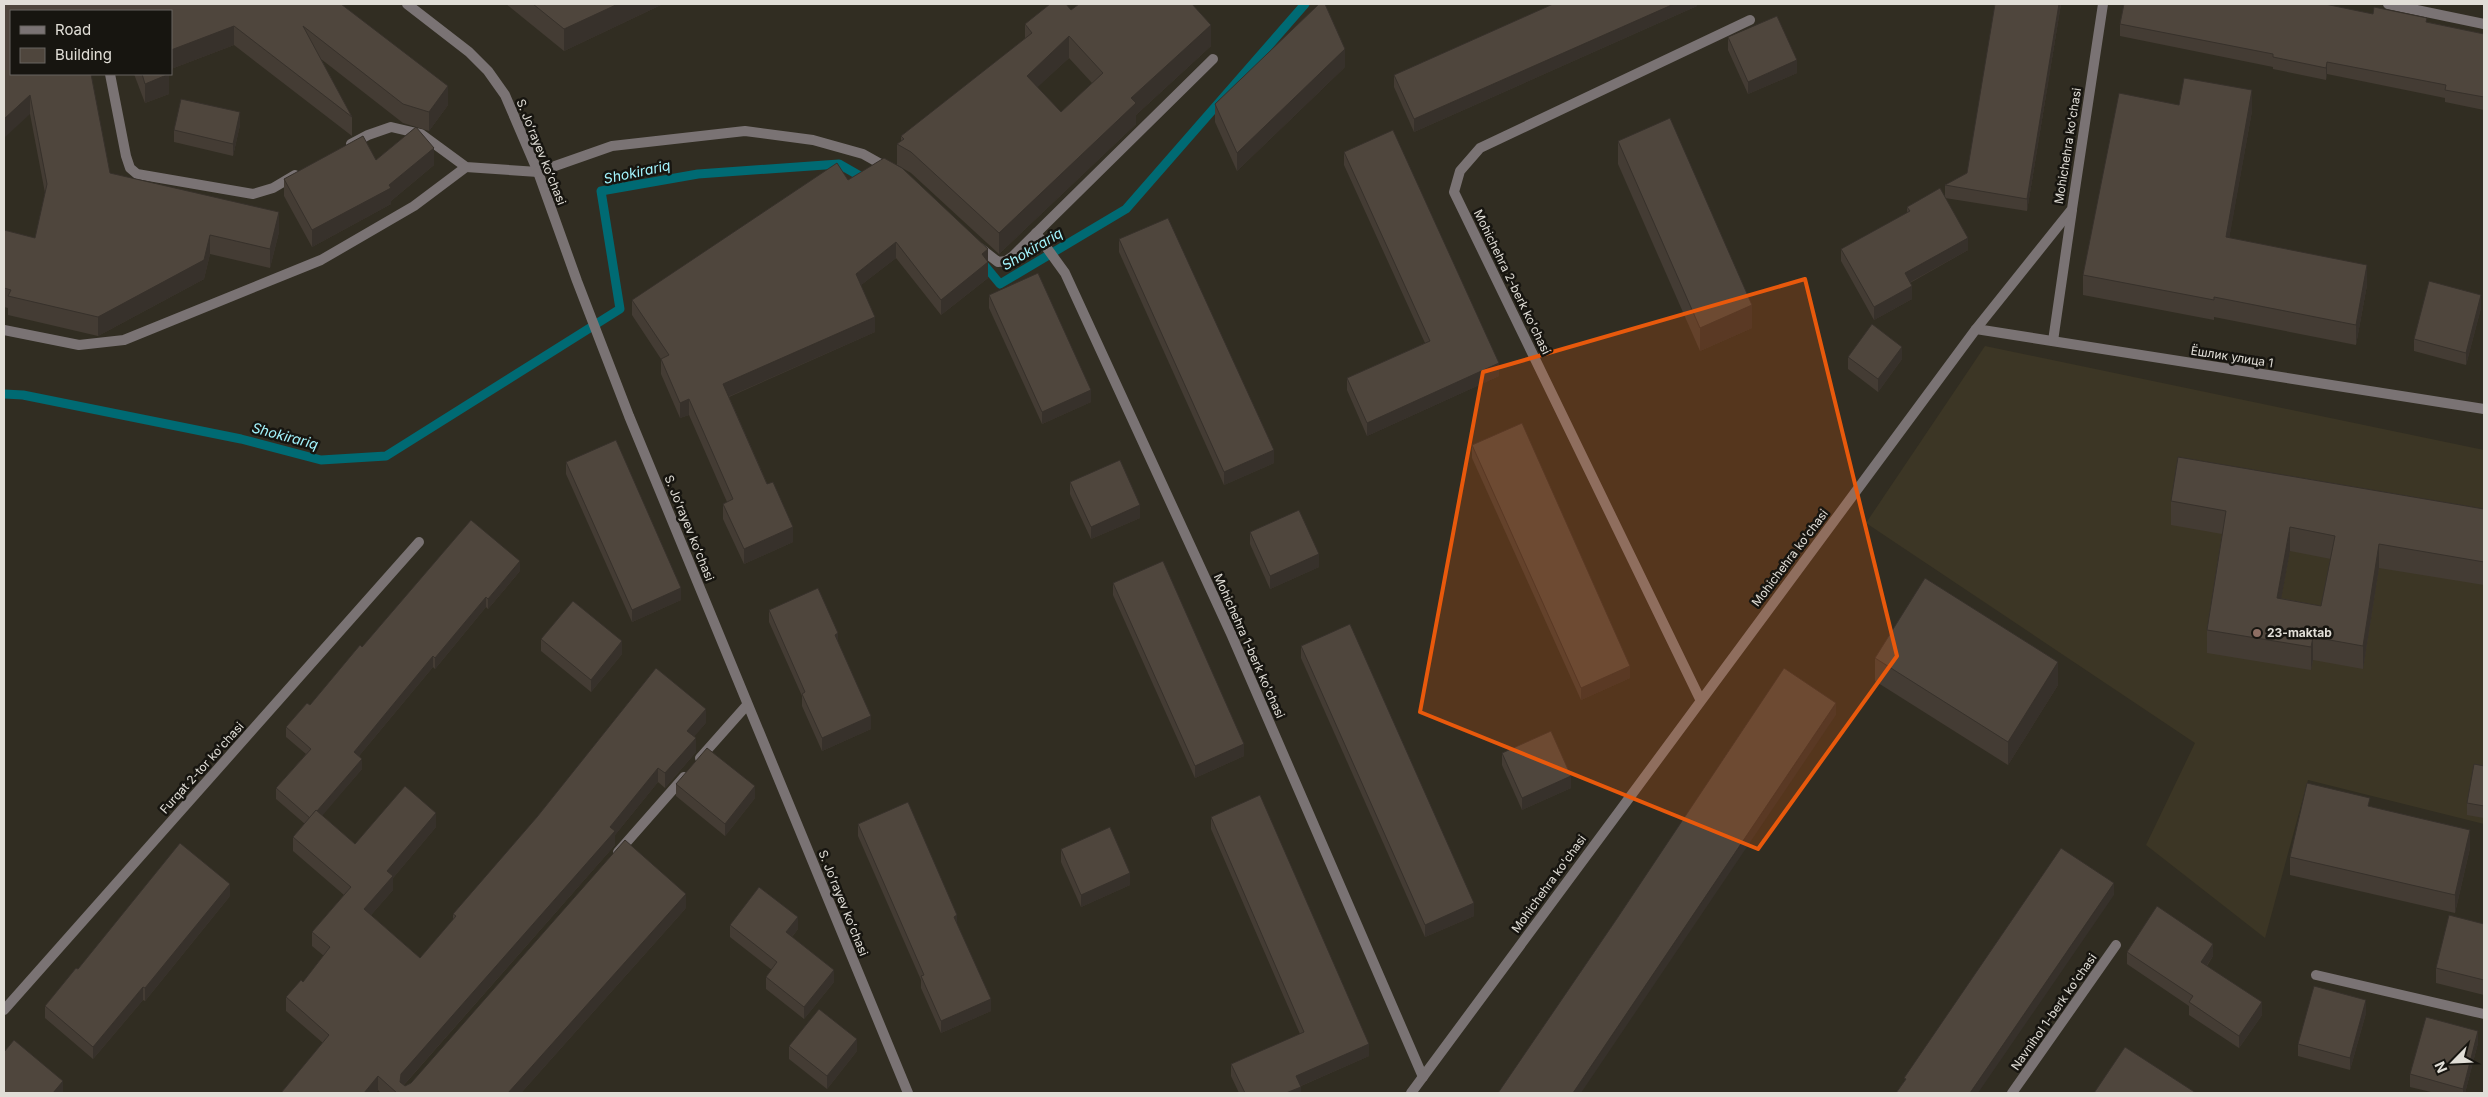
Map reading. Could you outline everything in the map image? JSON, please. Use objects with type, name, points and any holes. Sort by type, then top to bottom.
[{"type":"street","name":"S. Joʻrayev koʻchasi","points":[[407,4],[469,52],[488,71],[505,95],[538,172],[577,281],[629,416],[908,1093]]},
{"type":"street","name":"Mohichehra ko'chasi","points":[[1410,1093],[1700,699],[1976,329],[2072,209],[2103,4]]},
{"type":"street","points":[[2388,4],[2484,24]]},
{"type":"street","name":"Mohichehra 2-berk ko'chasi","points":[[1700,699],[1454,192],[1460,171],[1480,148],[1750,20]]},
{"type":"street","points":[[974,243],[998,262],[1006,261],[1213,59]]},
{"type":"street","points":[[110,75],[126,156],[130,168],[138,174],[253,194],[273,188],[307,168]]},
{"type":"street","points":[[342,149],[368,134],[391,127],[420,134],[466,167],[538,172],[612,146],[746,132],[813,140],[864,154],[897,174]]},
{"type":"street","points":[[4,330],[79,345],[124,340],[321,260],[414,206],[466,167]]},
{"type":"street","points":[[2052,341],[2072,209]]},
{"type":"street","name":"Mohichehra 1-berk ko'chasi","points":[[1036,233],[1065,273],[1232,636],[1423,1077]]},
{"type":"street","name":"Ёшлик улица 1","points":[[1976,329],[2484,410]]},
{"type":"street","name":"Furqat 2-tor ko'chasi","points":[[4,1010],[420,542]]},
{"type":"street","points":[[610,862],[748,704]]},
{"type":"street","name":"Navnihol 1-berk ko'chasi","points":[[2012,1093],[2116,944]]},
{"type":"street","points":[[2316,975],[2484,1014]]},
{"type":"highlighted area","points":[[1805,279],[1897,656],[1758,849],[1420,712],[1483,372]]},
{"type":"shaded area","name":"23-maktab","points":[[1985,346],[2484,450],[2484,824],[2308,780],[2265,938],[2146,845],[2195,743],[1866,523]]},
{"type":"building","points":[[4,4],[341,4],[448,86],[429,112],[403,104],[303,26],[352,117],[234,26],[172,50],[172,10],[10,10],[10,75],[91,75],[110,173],[279,212],[270,249],[210,235],[204,260],[98,317],[8,296],[11,290],[4,288],[4,230],[35,238],[47,184],[30,95],[4,119]]},
{"type":"building","points":[[533,4],[618,4],[564,29]]},
{"type":"building","points":[[1050,4],[1066,4],[1071,10],[1079,4],[1192,4],[1211,25],[1131,98],[1136,103],[999,233],[911,152],[897,144],[904,139],[901,136],[1032,33],[1025,24]],"holes":[[[1069,36],[1103,73],[1061,112],[1027,76]]]},
{"type":"building","points":[[1319,4],[1325,4],[1345,49],[1237,153],[1215,104]]},
{"type":"building","points":[[1553,4],[1674,4],[1414,119],[1394,75]]},
{"type":"building","points":[[1995,4],[2059,4],[2027,199],[1945,185],[1967,173]]},
{"type":"building","points":[[2124,4],[2325,4],[2373,14],[2374,7],[2427,18],[2426,22],[2484,34],[2484,97],[2445,90],[2446,85],[2327,62],[2326,68],[2273,57],[2273,54],[2120,24]]},
{"type":"building","points":[[1777,16],[1797,60],[1748,82],[1728,37]]},
{"type":"building","points":[[142,75],[167,75],[145,84]]},
{"type":"building","points":[[2184,78],[2252,90],[2226,237],[2367,265],[2356,325],[2214,297],[2214,300],[2083,275],[2119,93],[2179,105]]},
{"type":"building","points":[[181,99],[240,112],[233,144],[174,130]]},
{"type":"building","points":[[1670,118],[1752,305],[1700,328],[1618,141]]},
{"type":"building","points":[[416,127],[434,148],[389,185],[391,188],[312,230],[284,179],[363,136],[376,160]]},
{"type":"building","points":[[1393,130],[1499,363],[1367,423],[1347,378],[1430,341],[1344,152]]},
{"type":"building","points":[[884,158],[902,168],[988,249],[982,254],[988,262],[941,300],[896,242],[856,274],[875,317],[723,384],[767,484],[773,482],[793,527],[744,549],[723,504],[733,499],[689,399],[680,403],[661,359],[669,355],[632,300],[837,163],[848,180]]},
{"type":"building","points":[[1940,188],[1968,238],[1905,273],[1912,286],[1874,307],[1841,249],[1910,211],[1907,207]]},
{"type":"building","points":[[1168,218],[1274,450],[1224,472],[1119,239]]},
{"type":"building","points":[[1038,273],[1091,390],[1042,412],[989,295]]},
{"type":"building","points":[[2429,281],[2481,295],[2466,353],[2414,339]]},
{"type":"building","points":[[1872,324],[1902,347],[1878,379],[1848,357]]},
{"type":"building","points":[[1522,423],[1630,666],[1581,688],[1472,445]]},
{"type":"building","points":[[616,440],[681,588],[632,610],[566,462]]},
{"type":"building","points":[[2178,457],[2484,509],[2484,562],[2379,544],[2363,646],[2313,637],[2311,647],[2207,630],[2226,511],[2171,501]],"holes":[[[2290,527],[2335,536],[2321,606],[2277,598]]]},
{"type":"building","points":[[1120,460],[1140,505],[1091,527],[1070,482]]},
{"type":"building","points":[[1299,510],[1319,554],[1270,576],[1250,532]]},
{"type":"building","points":[[471,520],[520,561],[488,599],[486,597],[435,658],[433,656],[354,752],[362,759],[310,818],[276,788],[311,749],[286,727],[307,703],[310,705],[360,645],[362,647]]},
{"type":"building","points":[[1163,561],[1244,744],[1195,766],[1113,583]]},
{"type":"building","points":[[1925,578],[2058,662],[2008,742],[1875,658]]},
{"type":"building","points":[[818,588],[838,633],[835,635],[871,716],[822,738],[802,694],[805,692],[769,610]]},
{"type":"building","points":[[573,601],[622,641],[591,680],[541,639]]},
{"type":"building","points":[[1350,624],[1474,903],[1425,925],[1301,646]]},
{"type":"building","points":[[656,668],[706,709],[687,731],[696,738],[665,773],[658,768],[610,827],[615,831],[401,1074],[400,1082],[405,1086],[411,1083],[625,840],[686,894],[508,1093],[397,1093],[378,1076],[364,1093],[281,1093],[329,1035],[286,997],[301,980],[303,982],[330,947],[312,932],[351,887],[293,837],[316,810],[355,844],[405,786],[436,813],[387,871],[393,876],[364,909],[420,958],[456,916],[453,914],[537,817]]},
{"type":"building","points":[[1784,668],[1836,703],[1573,1093],[1498,1093],[1618,917]]},
{"type":"building","points":[[1551,731],[1571,776],[1522,798],[1502,753]]},
{"type":"building","points":[[707,748],[755,786],[725,824],[676,784]]},
{"type":"building","points":[[2474,764],[2484,766],[2484,806],[2467,803]]},
{"type":"building","points":[[2307,783],[2370,798],[2368,806],[2470,830],[2455,895],[2290,857]]},
{"type":"building","points":[[1260,795],[1369,1044],[1296,1076],[1301,1087],[1286,1093],[1245,1093],[1231,1064],[1304,1032],[1211,817]]},
{"type":"building","points":[[908,802],[957,915],[954,917],[991,999],[941,1021],[921,976],[924,975],[858,824]]},
{"type":"building","points":[[1110,827],[1130,873],[1081,895],[1061,849]]},
{"type":"building","points":[[180,843],[230,884],[145,988],[143,987],[93,1047],[45,1006],[76,968],[78,969]]},
{"type":"building","points":[[2061,848],[2114,883],[1970,1093],[1896,1093],[1906,1079],[1904,1078]]},
{"type":"building","points":[[759,887],[798,917],[786,932],[834,970],[804,1007],[766,977],[777,962],[730,925]]},
{"type":"building","points":[[2157,906],[2213,944],[2201,962],[2262,1002],[2239,1036],[2189,1002],[2193,996],[2127,952]]},
{"type":"building","points":[[2449,915],[2484,924],[2484,980],[2436,968]]},
{"type":"building","points":[[2314,986],[2366,1000],[2350,1058],[2298,1044]]},
{"type":"building","points":[[819,1009],[857,1039],[827,1076],[789,1046]]},
{"type":"building","points":[[2426,1017],[2478,1031],[2463,1089],[2410,1074]]},
{"type":"building","points":[[14,1040],[63,1081],[53,1093],[4,1093],[4,1052]]},
{"type":"building","points":[[2125,1047],[2196,1093],[2094,1093]]},
{"type":"waterway","name":"Shokirariq","points":[[981,261],[1000,284],[1126,209],[1305,4]]},
{"type":"waterway","name":"Shokirariq","points":[[4,394],[23,395],[241,439],[321,460],[386,456],[620,309],[601,191],[698,174],[839,164],[867,180]]},
{"type":"place","name":"23-maktab","points":[[2257,633]]}]
